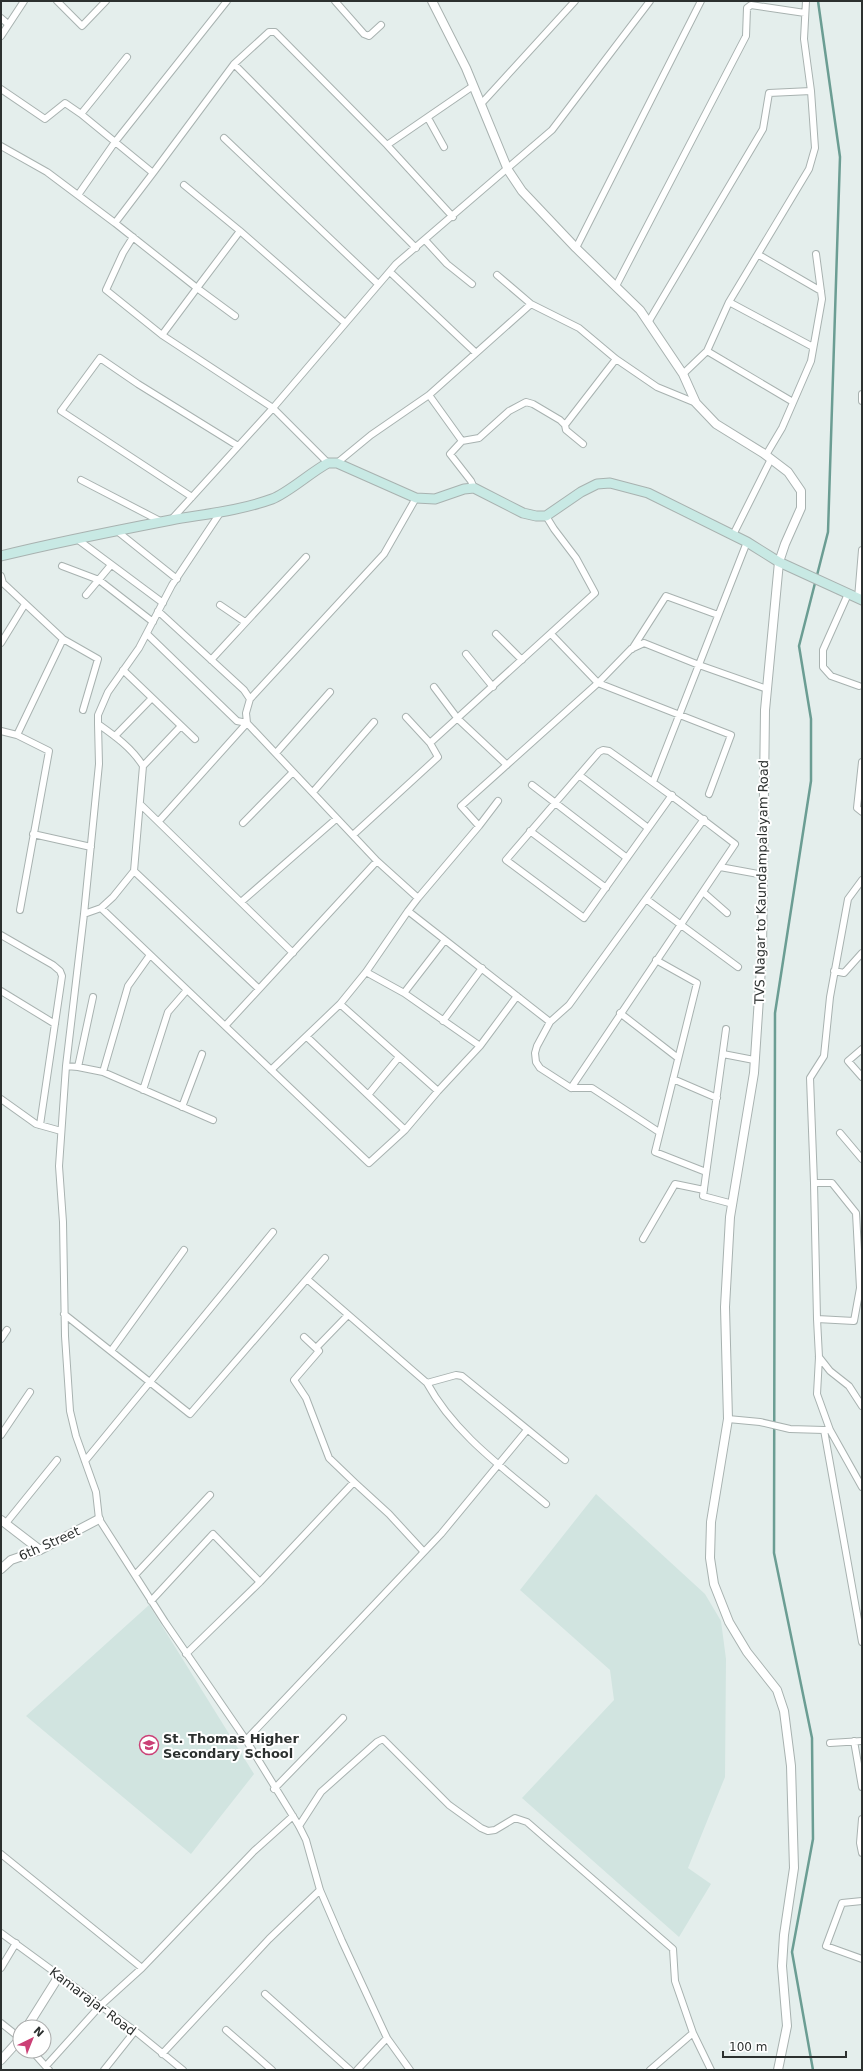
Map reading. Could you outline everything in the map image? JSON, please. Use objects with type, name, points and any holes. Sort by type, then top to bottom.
[{"type":"main road","points":[[1,556],[166,521],[220,513],[274,498],[333,463],[416,498],[435,499],[464,489],[474,488],[523,513],[536,516],[546,516],[581,492],[596,484],[610,483],[648,493],[747,542],[779,562],[860,599]]},
{"type":"street","points":[[1,36],[24,1]]},
{"type":"street","points":[[57,1],[82,26],[106,1]]},
{"type":"street","points":[[78,195],[114,142],[227,1]]},
{"type":"street","points":[[335,1],[364,34],[369,36],[381,25]]},
{"type":"street","name":"TVS Nagar to Kaundampalayam Road","points":[[432,1],[474,86],[508,170],[522,191],[576,248],[616,286],[649,321],[683,374],[696,403],[716,424],[769,457],[788,472],[801,491],[801,508],[785,544],[779,562],[767,689],[762,952],[754,1060],[732,1204],[724,1307],[728,1419],[711,1522],[710,1558],[714,1584],[729,1622],[747,1652],[777,1690],[784,1711],[790,1766],[794,1868],[782,1958],[787,2026],[778,2070]]},
{"type":"street","points":[[481,104],[575,1]]},
{"type":"street","points":[[81,480],[166,521],[192,497],[273,408],[396,264],[508,170],[552,130],[650,1]]},
{"type":"street","points":[[576,248],[701,1]]},
{"type":"street","points":[[683,374],[707,351],[729,302],[809,169],[815,148],[811,91],[804,39],[806,1]]},
{"type":"street","points":[[616,286],[746,36],[747,8],[751,5],[805,13]]},
{"type":"street","points":[[1,18],[8,24]]},
{"type":"street","points":[[115,223],[234,64],[268,32],[275,32],[387,145],[453,217]]},
{"type":"street","points":[[81,114],[127,57]]},
{"type":"street","points":[[234,64],[416,248]]},
{"type":"street","points":[[387,145],[474,86]]},
{"type":"street","points":[[1,89],[46,119],[65,102],[153,173]]},
{"type":"street","points":[[649,321],[763,129],[769,93],[811,91]]},
{"type":"street","points":[[428,118],[444,147]]},
{"type":"street","points":[[224,138],[378,284]]},
{"type":"street","points":[[1,146],[47,172],[235,316]]},
{"type":"street","points":[[184,185],[240,231],[345,323]]},
{"type":"street","points":[[162,335],[240,231]]},
{"type":"street","points":[[133,237],[123,253],[106,290],[162,335],[273,408],[333,463],[429,395],[531,304]]},
{"type":"street","points":[[425,240],[447,264],[472,284]]},
{"type":"street","points":[[733,535],[811,361],[822,299],[816,254]]},
{"type":"street","points":[[758,255],[821,291]]},
{"type":"street","points":[[390,272],[476,353]]},
{"type":"street","points":[[496,275],[531,304],[580,328],[616,359],[658,387],[696,403]]},
{"type":"street","points":[[729,302],[813,347]]},
{"type":"street","points":[[707,351],[793,402]]},
{"type":"street","points":[[192,497],[61,411],[100,358],[138,384],[238,446]]},
{"type":"street","points":[[565,425],[616,359]]},
{"type":"street","points":[[429,395],[462,441]]},
{"type":"street","points":[[862,395],[862,401]]},
{"type":"street","points":[[474,488],[471,480],[450,454],[462,441],[479,438],[509,412],[526,402],[533,404],[565,425],[566,430],[583,444]]},
{"type":"street","points":[[416,498],[384,554],[250,699],[246,713],[247,722],[313,792],[336,819],[354,834],[377,861],[418,898]]},
{"type":"street","points":[[220,513],[176,579],[147,634],[102,703],[98,715],[99,764],[84,914],[66,1066],[59,1166],[64,1314],[70,1411],[76,1436],[96,1492],[99,1519],[186,1654],[246,1740],[274,1789],[299,1826],[306,1840],[320,1890],[387,2038],[410,2070]]},
{"type":"street","points":[[430,743],[595,593],[576,558],[546,516]]},
{"type":"street","points":[[117,531],[176,579]]},
{"type":"street","points":[[77,539],[162,603]]},
{"type":"street","points":[[653,782],[747,542]]},
{"type":"street","points":[[860,599],[862,550]]},
{"type":"street","points":[[211,660],[306,557]]},
{"type":"street","points":[[86,595],[112,565]]},
{"type":"street","points":[[62,566],[99,580],[153,622]]},
{"type":"street","points":[[1,576],[3,583],[63,639],[98,659],[83,710]]},
{"type":"street","points":[[848,594],[823,650],[823,667],[831,676],[859,686]]},
{"type":"street","points":[[479,826],[461,806],[598,683],[632,649],[666,596],[718,615]]},
{"type":"street","points":[[1,643],[26,604]]},
{"type":"street","points":[[220,605],[245,622]]},
{"type":"street","points":[[158,611],[244,690],[250,699]]},
{"type":"street","points":[[147,634],[236,721],[247,722]]},
{"type":"street","points":[[496,634],[522,660]]},
{"type":"street","points":[[551,634],[598,683],[679,716],[731,735],[709,794]]},
{"type":"street","points":[[17,735],[63,639]]},
{"type":"street","points":[[632,649],[644,643],[699,665],[767,689]]},
{"type":"street","points":[[466,654],[493,687]]},
{"type":"street","points":[[123,670],[195,739]]},
{"type":"street","points":[[434,687],[458,719],[507,765]]},
{"type":"street","points":[[276,752],[330,692]]},
{"type":"street","points":[[115,736],[152,698]]},
{"type":"street","points":[[354,834],[438,757],[430,743],[406,717]]},
{"type":"street","points":[[159,821],[247,722]]},
{"type":"street","points":[[313,792],[374,722]]},
{"type":"street","points":[[98,724],[115,736],[137,756],[144,766]]},
{"type":"street","points":[[84,914],[101,908],[113,897],[134,871],[144,766],[181,726]]},
{"type":"street","points":[[1,731],[17,735],[49,751],[20,910]]},
{"type":"street","points":[[571,1088],[735,844],[704,819],[653,782],[609,751],[603,750],[599,752],[506,860],[584,918],[672,796]]},
{"type":"street","points":[[862,762],[857,808],[862,812]]},
{"type":"street","points":[[244,823],[293,772]]},
{"type":"street","points":[[579,775],[648,828]]},
{"type":"street","points":[[532,785],[627,858]]},
{"type":"street","points":[[271,1070],[340,1004],[366,972],[418,898],[479,826],[498,801]]},
{"type":"street","points":[[140,804],[293,953]]},
{"type":"street","points":[[241,902],[336,819]]},
{"type":"street","points":[[659,1132],[592,1088],[571,1088],[540,1068],[536,1062],[537,1046],[550,1022],[569,1005],[704,819]]},
{"type":"street","points":[[530,831],[606,888]]},
{"type":"street","points":[[33,834],[91,847]]},
{"type":"street","points":[[225,1026],[377,861]]},
{"type":"street","points":[[720,867],[764,875]]},
{"type":"street","points":[[134,871],[259,989]]},
{"type":"street","points":[[862,880],[848,899],[834,971],[824,1056],[810,1078],[819,1357],[817,1394],[827,1430],[862,1642]]},
{"type":"street","points":[[703,892],[728,913]]},
{"type":"street","points":[[646,899],[738,967]]},
{"type":"street","points":[[101,908],[369,1163],[405,1130],[438,1091],[480,1046],[517,996]]},
{"type":"street","points":[[408,911],[550,1022]]},
{"type":"street","points":[[1,935],[60,971],[62,976],[40,1125]]},
{"type":"street","points":[[404,993],[445,940]]},
{"type":"street","points":[[834,971],[844,973],[862,953]]},
{"type":"street","points":[[103,1072],[128,986],[150,954]]},
{"type":"street","points":[[656,960],[696,983],[654,1152],[706,1172]]},
{"type":"street","points":[[443,1021],[482,968]]},
{"type":"street","points":[[366,972],[404,993],[480,1046]]},
{"type":"street","points":[[143,1090],[168,1012],[187,990]]},
{"type":"street","points":[[1,991],[55,1024]]},
{"type":"street","points":[[78,1067],[93,997]]},
{"type":"street","points":[[340,1004],[438,1091]]},
{"type":"street","points":[[620,1013],[678,1058]]},
{"type":"street","points":[[726,1028],[703,1196],[732,1204]]},
{"type":"street","points":[[307,1037],[405,1130]]},
{"type":"street","points":[[862,1048],[848,1061],[862,1077]]},
{"type":"street","points":[[182,1107],[202,1054]]},
{"type":"street","points":[[723,1054],[754,1060]]},
{"type":"street","points":[[368,1095],[399,1057]]},
{"type":"street","points":[[66,1066],[103,1072],[212,1120]]},
{"type":"street","points":[[672,1079],[717,1098]]},
{"type":"street","points":[[1,1099],[40,1125],[61,1131]]},
{"type":"street","points":[[840,1132],[862,1159]]},
{"type":"street","points":[[814,1183],[832,1184],[862,1220]]},
{"type":"street","points":[[643,1239],[674,1184],[704,1190]]},
{"type":"street","points":[[854,1321],[860,1288],[856,1213]]},
{"type":"street","points":[[85,1461],[273,1232]]},
{"type":"street","points":[[111,1351],[184,1250]]},
{"type":"street","points":[[64,1314],[190,1414],[326,1258]]},
{"type":"street","points":[[307,1279],[427,1383],[438,1403],[463,1431],[499,1465],[546,1504]]},
{"type":"street","points":[[316,1348],[348,1315]]},
{"type":"street","points":[[817,1319],[862,1320]]},
{"type":"street","points":[[1,1339],[7,1330]]},
{"type":"street","points":[[304,1337],[319,1351],[294,1380],[306,1398],[329,1458],[389,1514],[424,1552]]},
{"type":"street","points":[[819,1357],[830,1371],[849,1386],[862,1406]]},
{"type":"street","points":[[427,1383],[456,1375],[462,1376],[565,1460]]},
{"type":"street","points":[[1,1435],[30,1392]]},
{"type":"street","points":[[728,1419],[760,1422],[790,1429],[827,1430]]},
{"type":"street","points":[[246,1740],[424,1552],[527,1430]]},
{"type":"street","points":[[827,1430],[862,1487]]},
{"type":"street","points":[[40,1550],[4,1522],[57,1460]]},
{"type":"street","points":[[186,1654],[260,1582],[354,1482]]},
{"type":"street","points":[[135,1576],[210,1495]]},
{"type":"street","name":"6th Street","points":[[1,1569],[10,1560],[40,1550],[99,1519]]},
{"type":"street","points":[[151,1601],[213,1534],[260,1582]]},
{"type":"street","points":[[274,1789],[343,1718]]},
{"type":"street","points":[[299,1826],[321,1792],[377,1742],[383,1739],[449,1805],[481,1828],[488,1831],[495,1830],[515,1818],[527,1822],[673,1949],[675,1981],[693,2033],[711,2070]]},
{"type":"street","points":[[854,1741],[862,1787]]},
{"type":"street","points":[[830,1743],[862,1741]]},
{"type":"street","points":[[39,2059],[47,2068],[100,2006],[142,1968],[254,1851],[293,1816]]},
{"type":"street","points":[[862,1819],[860,1844],[862,1852]]},
{"type":"street","points":[[1,1854],[142,1968]]},
{"type":"street","points":[[162,2054],[269,1939],[320,1890]]},
{"type":"street","points":[[862,1901],[842,1904],[826,1946],[862,1959]]},
{"type":"street","name":"Kamarajar Road","points":[[1,1933],[134,2031],[162,2054],[176,2068],[183,2070]]},
{"type":"street","points":[[1,1968],[16,1943]]},
{"type":"street","points":[[32,2019],[59,1976]]},
{"type":"street","points":[[265,1994],[350,2070]]},
{"type":"street","points":[[1,2023],[12,2032]]},
{"type":"street","points":[[226,2030],[272,2070]]},
{"type":"street","points":[[104,2070],[134,2031]]},
{"type":"street","points":[[650,2070],[693,2033]]},
{"type":"street","points":[[357,2070],[387,2038]]},
{"type":"street","points":[[1,2060],[12,2047]]},
{"type":"shaded area","points":[[596,1494],[705,1594],[721,1621],[726,1659],[725,1777],[688,1868],[711,1884],[679,1937],[522,1798],[614,1700],[610,1670],[520,1590]]},
{"type":"shaded area","name":"St. Thomas Higher Secondary School","points":[[149,1605],[254,1774],[191,1854],[26,1716]]},
{"type":"waterway","points":[[813,2070],[792,1952],[813,1839],[812,1738],[774,1553],[775,1013],[811,781],[811,719],[799,646],[828,532],[840,157],[818,1]]},
{"type":"place","name":"St. Thomas Higher Secondary School","points":[[149,1745]]}]
